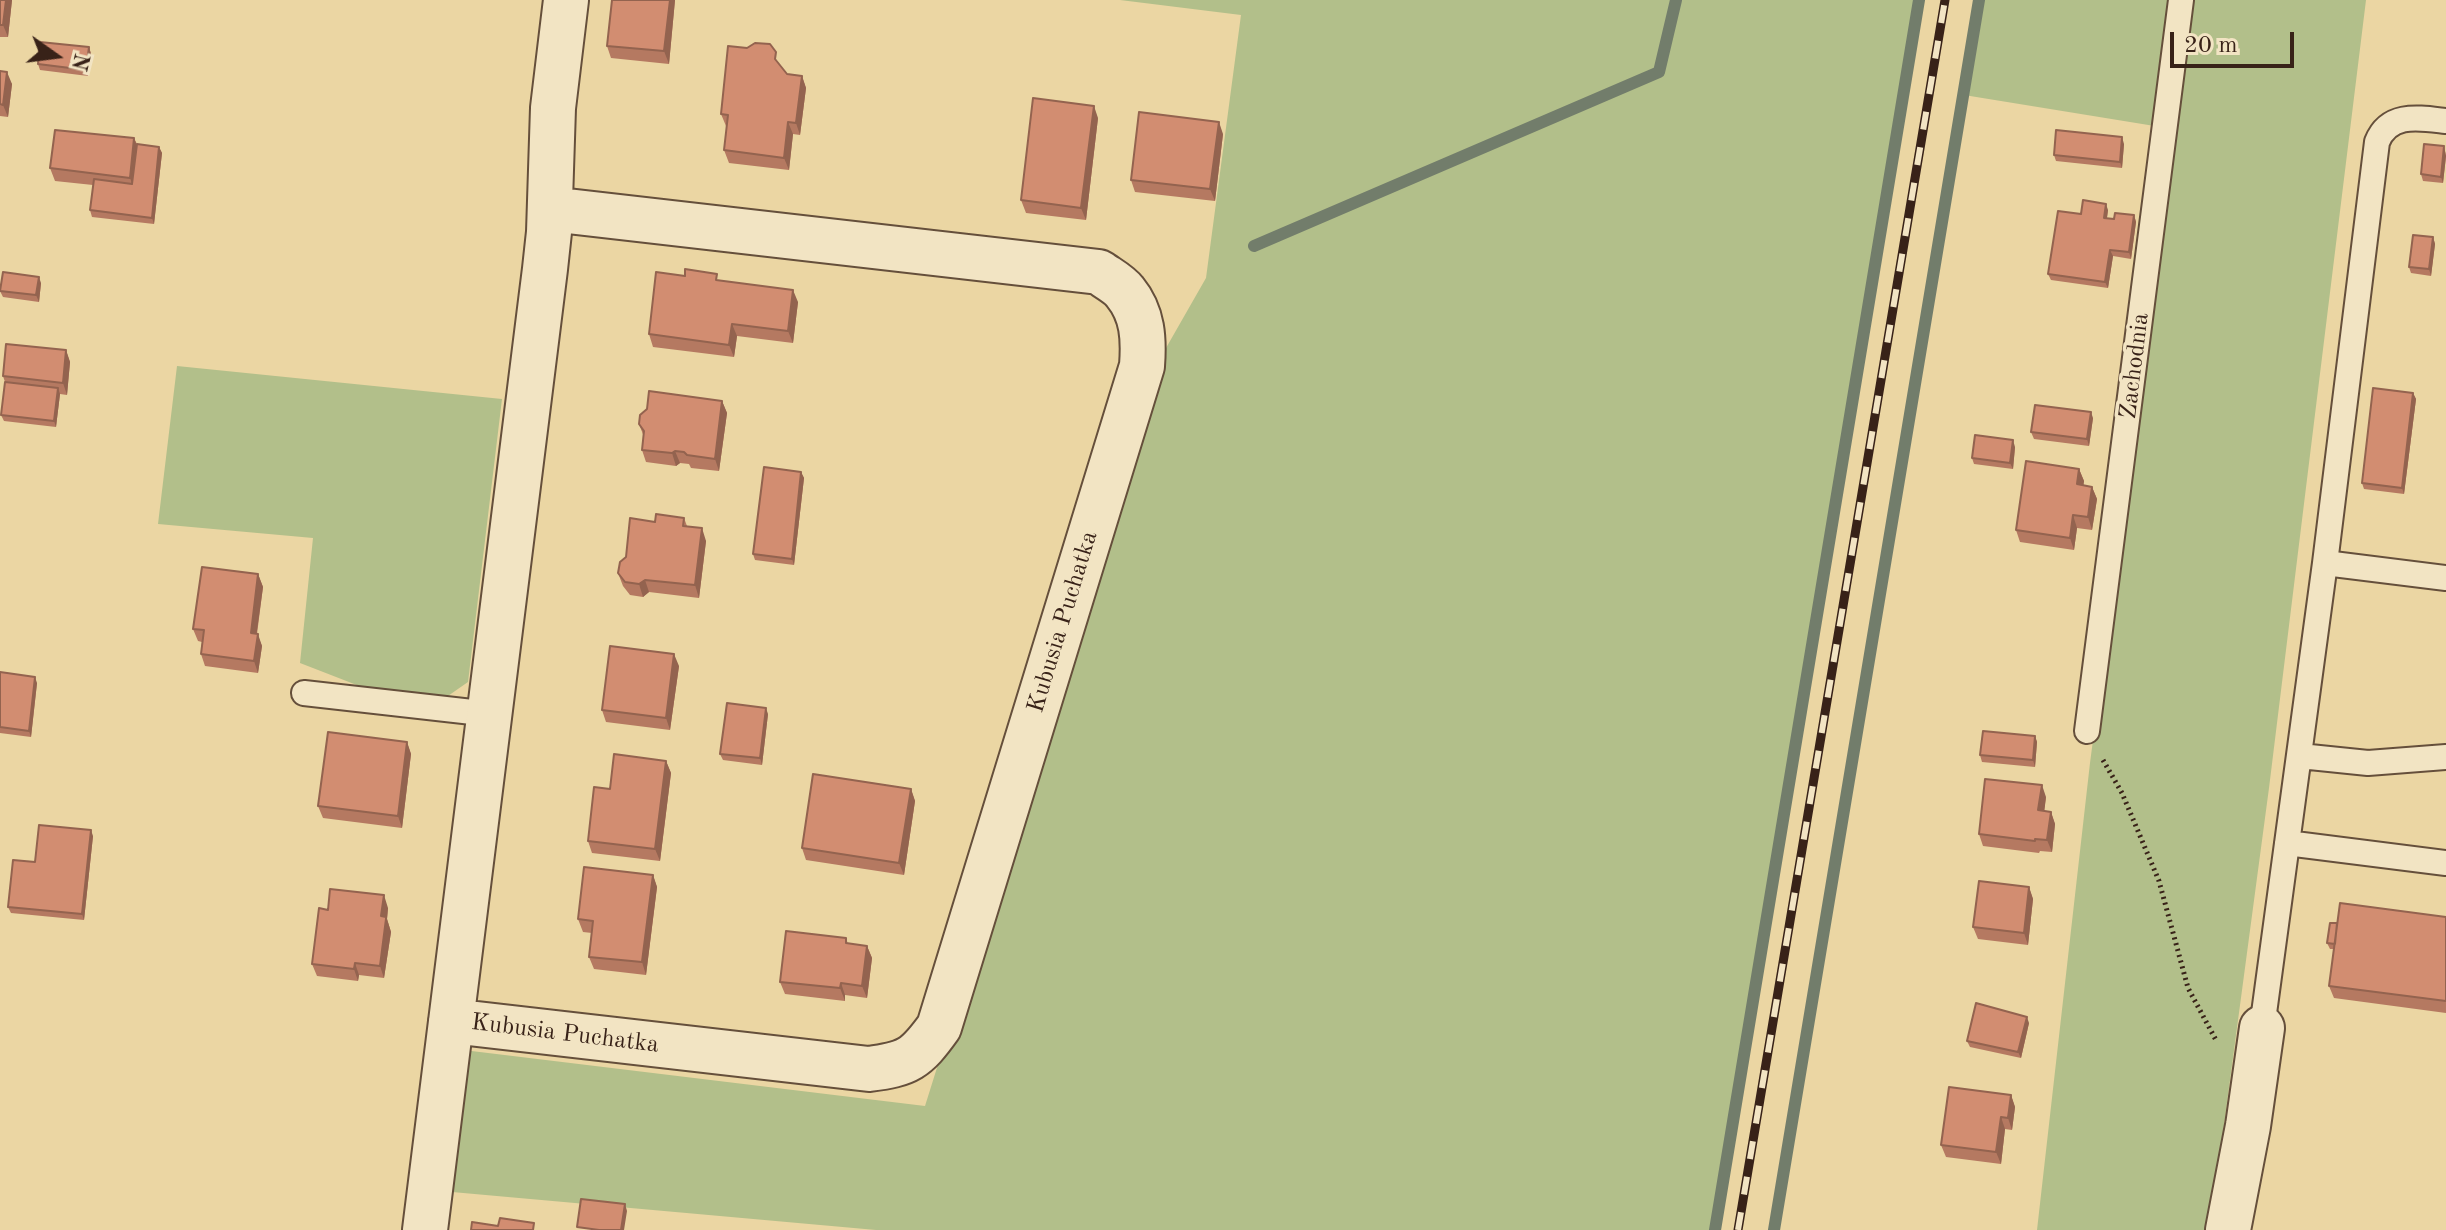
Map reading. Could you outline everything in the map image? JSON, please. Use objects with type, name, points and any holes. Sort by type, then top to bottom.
[{"type":"street","name":"Kubusia Puchatka","points":[[425,1230],[545,269],[553,108],[566,0]]},
{"type":"street","name":"Kubusia Puchatka","points":[[451,1021],[869,1069],[899,1065],[922,1051],[939,1027],[1142,366],[1144,335],[1137,312],[1124,290],[1099,272],[550,209]]},
{"type":"street","points":[[2228,1230],[2247,1137],[2260,1042]]},
{"type":"lane","name":"Zachodnia","points":[[2087,731],[2181,0]]},
{"type":"lane","points":[[2260,1042],[2300,756],[2377,142],[2381,133],[2397,120],[2446,121]]},
{"type":"lane","points":[[2325,563],[2446,578]]},
{"type":"lane","points":[[304,693],[490,714]]},
{"type":"lane","points":[[2300,756],[2368,763],[2446,757]]},
{"type":"lane","points":[[2287,843],[2446,863]]},
{"type":"path","points":[[2087,731],[2122,793],[2159,881],[2188,988],[2216,1040],[2224,1049],[2260,1042]]},
{"type":"green space","points":[[1120,0],[1919,0],[1715,1230],[876,1230],[441,1191],[455,1049],[925,1106],[1158,362],[1206,278],[1241,15]]},
{"type":"green space","points":[[1979,0],[2366,0],[2269,788],[2210,1230],[2037,1230],[2090,763],[2173,129],[1964,95]]},
{"type":"green space","points":[[177,366],[502,399],[468,682],[445,698],[367,689],[300,663],[313,538],[158,524]]},
{"type":"building","points":[[0,0],[6,0],[3,25],[0,25]]},
{"type":"building","points":[[612,0],[670,0],[664,51],[607,46]]},
{"type":"building","points":[[40,42],[89,47],[86,70],[38,64]]},
{"type":"building","points":[[755,43],[770,44],[776,52],[775,59],[787,74],[802,76],[796,123],[788,122],[784,158],[724,150],[728,115],[721,114],[728,46],[747,48]]},
{"type":"building","points":[[0,71],[7,72],[3,105],[0,104]]},
{"type":"building","points":[[1033,98],[1094,106],[1081,208],[1021,200]]},
{"type":"building","points":[[1139,112],[1219,122],[1210,189],[1131,180]]},
{"type":"building","points":[[55,130],[134,138],[130,178],[50,168]]},
{"type":"building","points":[[2056,130],[2122,137],[2120,162],[2054,155]]},
{"type":"building","points":[[137,144],[159,147],[152,218],[90,210],[94,179],[132,184]]},
{"type":"building","points":[[2424,144],[2444,146],[2441,177],[2421,174]]},
{"type":"building","points":[[2083,200],[2106,204],[2104,218],[2114,219],[2115,213],[2134,215],[2129,252],[2110,250],[2105,282],[2048,274],[2058,211],[2081,214]]},
{"type":"building","points":[[2413,235],[2433,237],[2429,269],[2409,267]]},
{"type":"building","points":[[685,269],[717,274],[716,280],[793,290],[788,331],[732,324],[729,345],[649,334],[656,272],[685,276]]},
{"type":"building","points":[[3,272],[39,277],[36,295],[0,291]]},
{"type":"building","points":[[6,344],[66,350],[63,383],[3,376]]},
{"type":"building","points":[[5,382],[58,388],[54,421],[1,415]]},
{"type":"building","points":[[2373,388],[2413,393],[2402,488],[2362,483]]},
{"type":"building","points":[[649,391],[722,401],[715,459],[684,452],[642,450],[644,431],[639,424],[640,415],[647,409]]},
{"type":"building","points":[[2035,405],[2091,412],[2087,439],[2031,432]]},
{"type":"building","points":[[1975,435],[2013,440],[2010,463],[1972,458]]},
{"type":"building","points":[[2026,461],[2079,469],[2077,484],[2092,487],[2088,517],[2073,515],[2070,538],[2016,530]]},
{"type":"building","points":[[764,467],[801,472],[792,559],[753,554]]},
{"type":"building","points":[[656,514],[684,518],[683,526],[702,528],[695,585],[645,580],[639,584],[625,582],[618,573],[620,562],[626,557],[630,518],[655,522]]},
{"type":"building","points":[[202,567],[258,574],[251,633],[258,634],[254,661],[201,654],[204,630],[193,629]]},
{"type":"building","points":[[610,646],[674,654],[666,718],[602,710]]},
{"type":"building","points":[[0,672],[35,677],[29,731],[0,727]]},
{"type":"building","points":[[727,703],[766,708],[760,758],[720,754]]},
{"type":"building","points":[[1983,731],[2035,736],[2033,760],[1980,755]]},
{"type":"building","points":[[328,732],[407,742],[398,816],[318,806]]},
{"type":"building","points":[[614,754],[666,761],[655,849],[588,841],[594,787],[610,789]]},
{"type":"building","points":[[813,774],[911,789],[899,863],[802,848]]},
{"type":"building","points":[[1985,779],[2042,785],[2038,810],[2051,812],[2047,840],[1979,834]]},
{"type":"building","points":[[39,825],[91,830],[82,914],[8,907],[13,860],[35,862]]},
{"type":"building","points":[[584,867],[653,875],[642,962],[589,957],[593,921],[578,919]]},
{"type":"building","points":[[1979,881],[2029,887],[2024,933],[1973,927]]},
{"type":"building","points":[[330,889],[384,895],[381,916],[386,919],[380,966],[355,963],[354,969],[312,964],[319,908],[328,910]]},
{"type":"building","points":[[2340,903],[2446,917],[2446,1001],[2329,986]]},
{"type":"building","points":[[2330,923],[2337,923],[2335,944],[2327,943]]},
{"type":"building","points":[[786,931],[846,938],[846,943],[867,946],[862,986],[841,983],[840,988],[780,982]]},
{"type":"building","points":[[1976,1003],[2027,1017],[2018,1052],[1967,1041]]},
{"type":"building","points":[[1949,1087],[2011,1095],[2008,1118],[2001,1117],[1996,1152],[1941,1145]]},
{"type":"building","points":[[581,1199],[625,1204],[621,1230],[577,1227]]},
{"type":"building","points":[[500,1218],[534,1223],[533,1230],[471,1230],[472,1222],[498,1226]]},
{"type":"waterway","points":[[1254,246],[1659,72],[1676,0]]},
{"type":"waterway","points":[[1715,1230],[1919,0]]},
{"type":"waterway","points":[[1774,1230],[1979,0]]},
{"type":"railway","points":[[1738,1230],[1945,0]]}]
